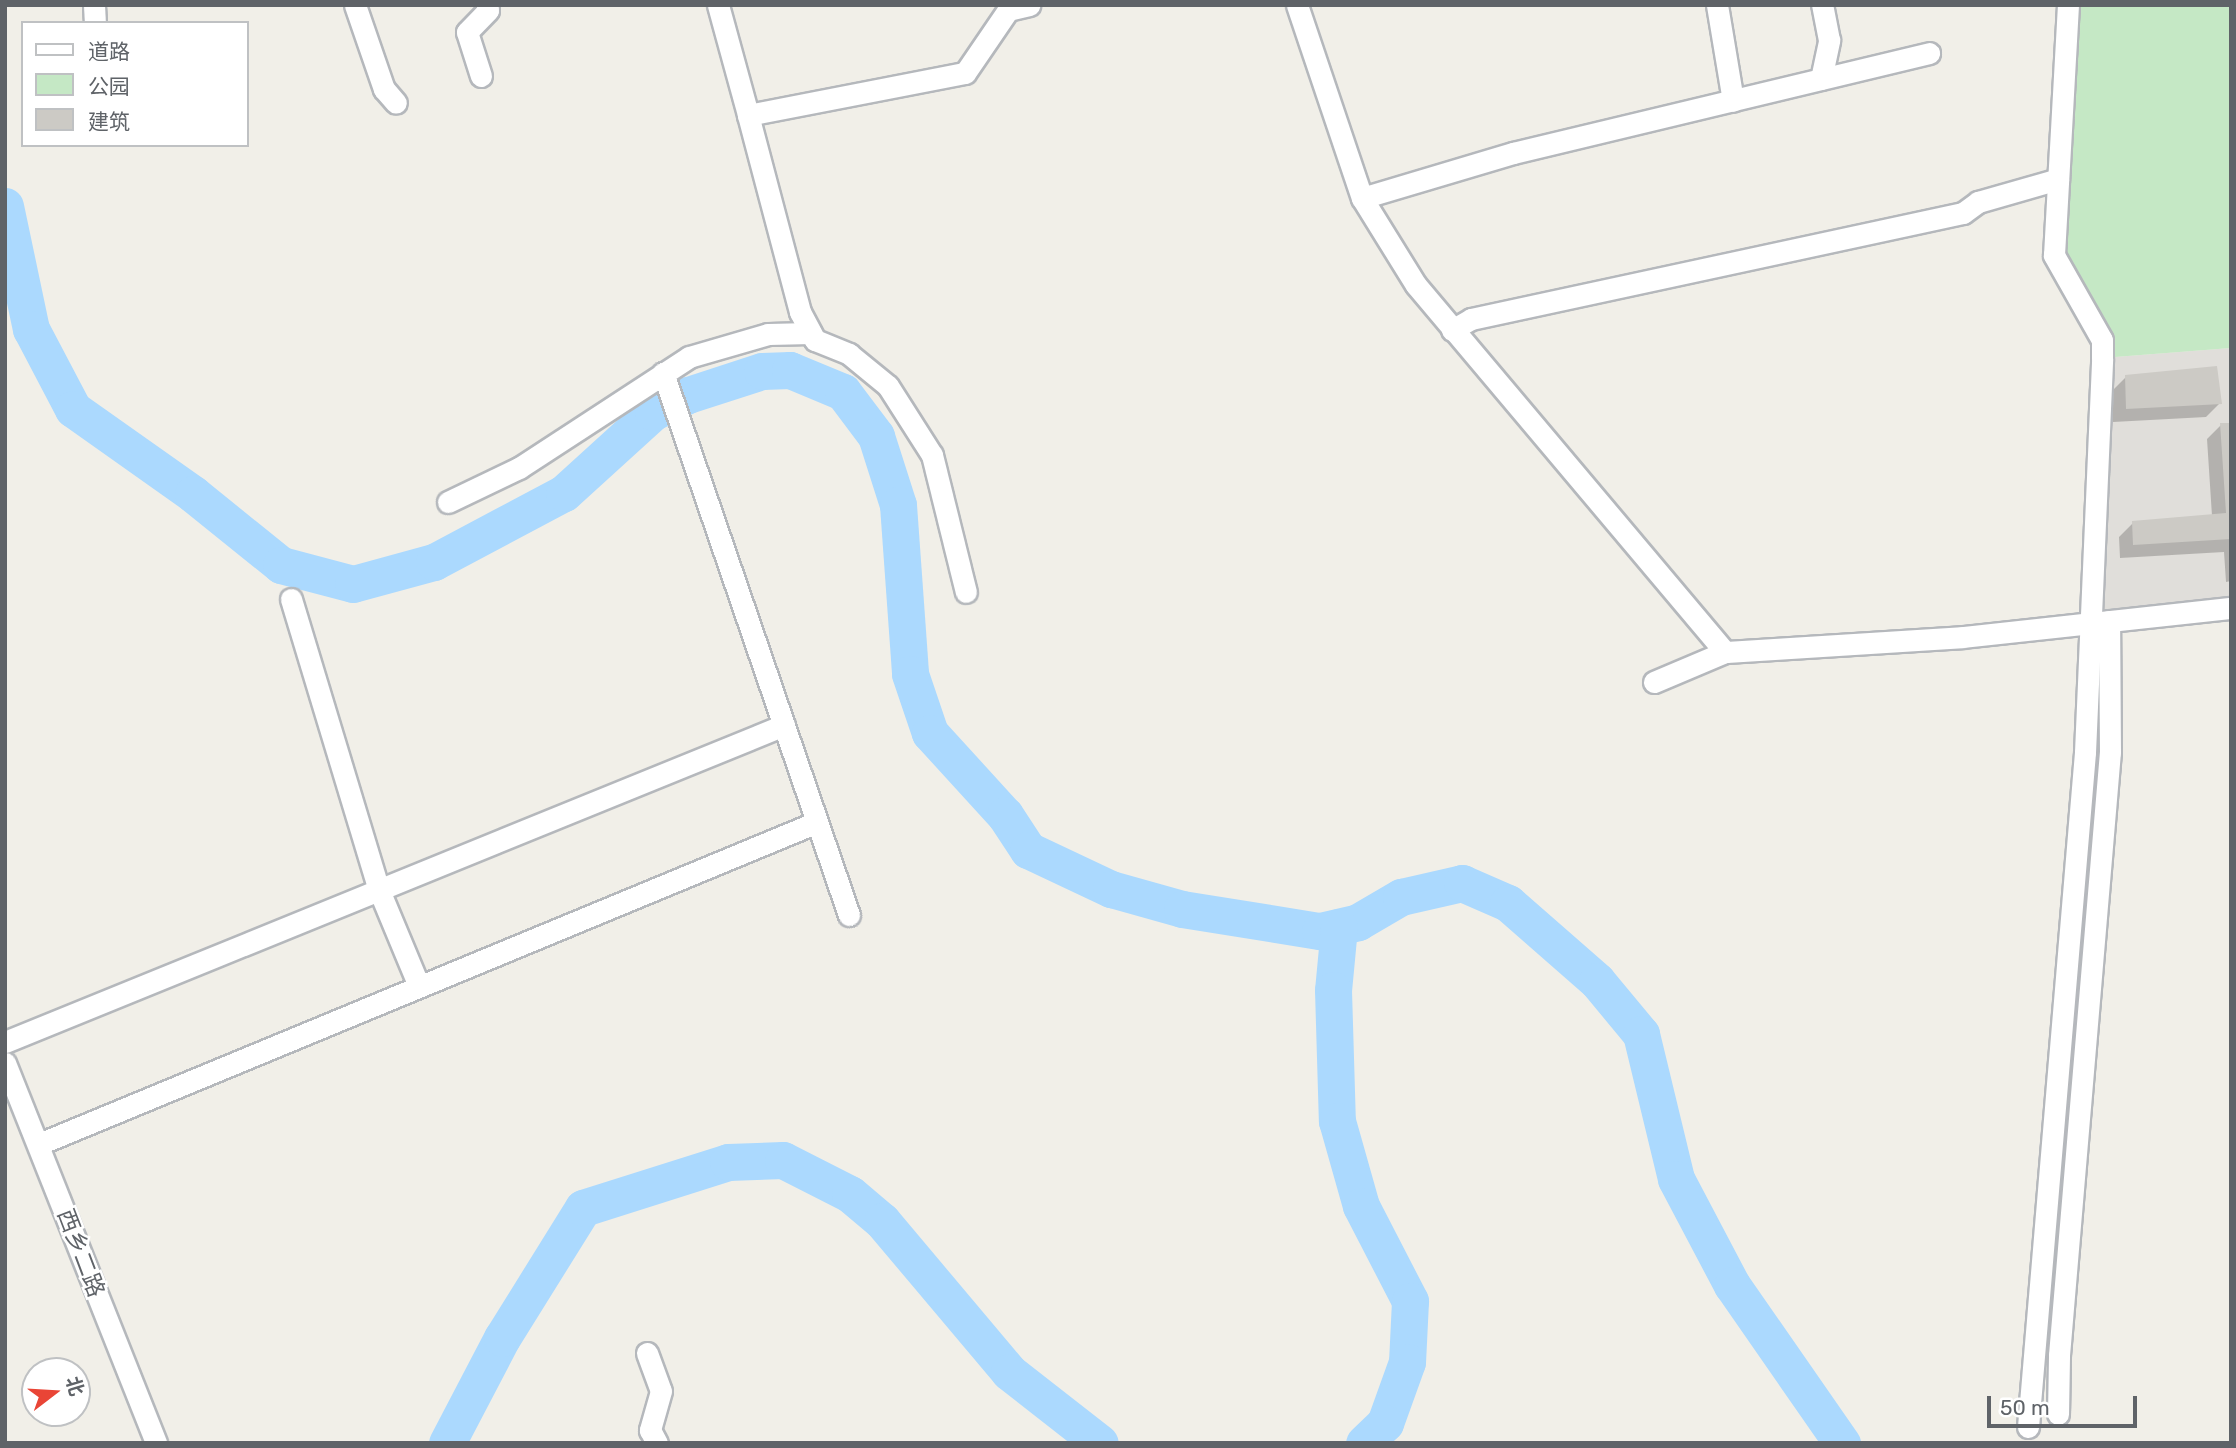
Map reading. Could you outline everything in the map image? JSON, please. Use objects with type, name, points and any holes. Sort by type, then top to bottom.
[{"type":"street","points":[[355,5],[384,89],[396,103]]},
{"type":"street","points":[[481,76],[467,32],[488,10],[487,5]]},
{"type":"street","points":[[718,5],[782,249],[811,333],[815,340],[849,354],[888,386],[932,455],[966,592]]},
{"type":"street","points":[[748,115],[965,73],[1008,10],[1029,5]]},
{"type":"street","points":[[1297,5],[1362,198],[1416,285],[1725,652]]},
{"type":"street","points":[[1717,5],[1733,101]]},
{"type":"street","points":[[1821,79],[1829,40],[1822,5]]},
{"type":"street","points":[[2058,1414],[2059,1356],[2110,752],[2099,622],[2102,340],[2054,255],[2068,5]]},
{"type":"street","points":[[1362,198],[1513,153],[1929,53]]},
{"type":"street","points":[[1452,330],[1471,320],[1963,213],[1978,202],[2058,179]]},
{"type":"street","points":[[448,502],[520,468],[689,356],[768,334],[811,333]]},
{"type":"street","points":[[663,373],[849,915]]},
{"type":"street","points":[[291,600],[379,890],[419,986]]},
{"type":"street","points":[[1654,682],[1725,652],[2099,622],[2231,608]]},
{"type":"street","points":[[2028,1427],[2085,752],[2099,622]]},
{"type":"street","points":[[5,1042],[784,725]]},
{"type":"street","points":[[39,1144],[817,822]]},
{"type":"street","name":"西乡二路","points":[[5,1063],[156,1443]]},
{"type":"street","points":[[647,1353],[661,1391],[650,1430],[657,1443]]},
{"type":"shaded area","points":[[2231,348],[2231,608],[2089,623],[2102,358]]},
{"type":"green space","points":[[2068,5],[2231,5],[2231,348],[2102,358],[2054,255]]},
{"type":"building","points":[[2217,366],[2222,404],[2126,409],[2125,375]]},
{"type":"building","points":[[2220,423],[2231,423],[2231,539],[2133,545],[2132,521],[2226,513]]},
{"type":"waterway","points":[[5,206],[31,329],[73,409],[193,494],[281,565],[353,584],[434,562],[564,493],[653,412],[688,395],[762,371],[790,370],[843,392],[876,436],[898,505],[910,674],[930,733],[1005,815],[1028,850],[1111,889],[1182,909],[1320,931],[1358,922],[1401,897],[1462,883],[1508,903],[1597,981],[1641,1034],[1676,1179],[1732,1285],[1842,1443]]},
{"type":"waterway","points":[[1339,927],[1333,990],[1337,1121],[1361,1206],[1410,1301],[1407,1362],[1385,1423],[1364,1443]]},
{"type":"waterway","points":[[447,1443],[502,1338],[583,1208],[728,1162],[783,1160],[850,1194],[882,1221],[1009,1372],[1100,1443]]}]
